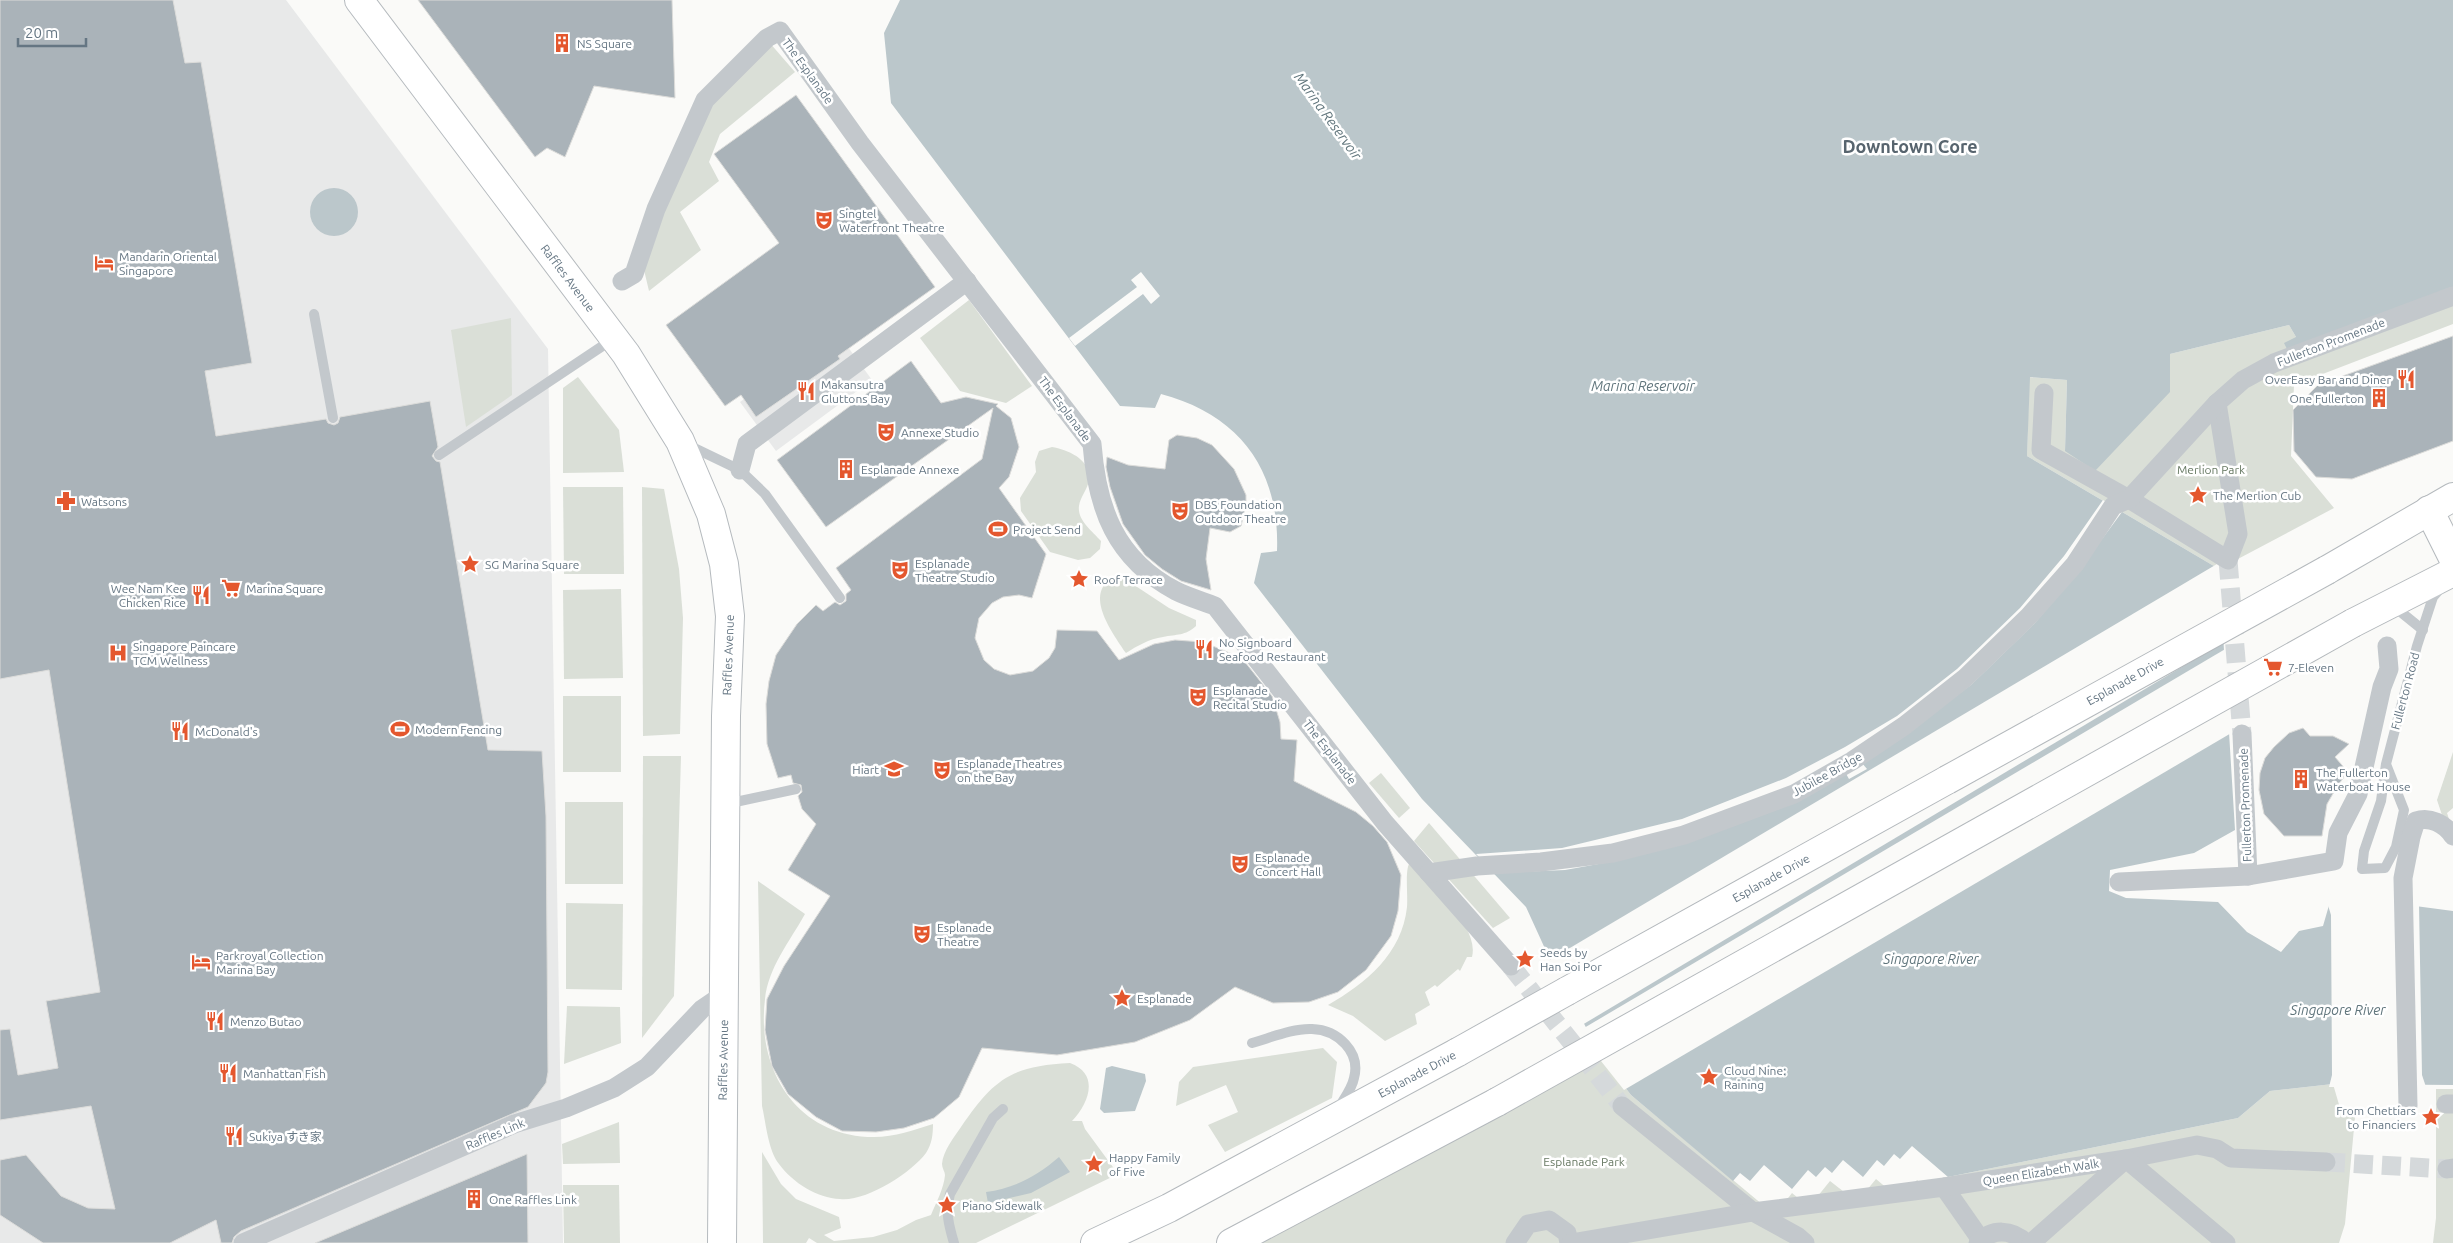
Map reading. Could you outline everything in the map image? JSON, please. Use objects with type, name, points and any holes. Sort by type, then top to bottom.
[{"type":"main road","name":"Raffles Avenue","points":[[359,0],[631,362],[680,441],[711,514],[724,564],[730,616],[726,716],[722,1243]]},
{"type":"main road","points":[[2442,503],[2453,558]]},
{"type":"main road","name":"Esplanade Drive","points":[[1094,1243],[1170,1208],[1458,1052],[2326,570],[2442,503]]},
{"type":"main road","points":[[1231,1243],[1497,1102],[2385,605],[2453,573]]},
{"type":"street","name":"The Esplanade","points":[[622,281],[634,274],[656,209],[704,100],[767,38],[780,31],[860,143],[1092,444],[1097,492],[1106,517],[1123,545],[1140,566],[1158,580],[1177,591],[1215,606],[1385,823],[1511,966]]},
{"type":"street","points":[[740,470],[747,444],[968,281]]},
{"type":"street","name":"Fullerton Promenade","points":[[2121,502],[2217,403],[2243,380],[2274,363],[2453,296]]},
{"type":"street","points":[[2044,393],[2041,450],[2121,502],[2228,560],[2238,534],[2217,403]]},
{"type":"street","name":"Jubilee Bridge","points":[[1429,873],[1487,865],[1541,862],[1613,853],[1684,835],[1794,794],[1852,761],[1904,726],[1965,678],[2029,616],[2075,564],[2121,502]]},
{"type":"street","name":"Fullerton Promenade","points":[[2119,882],[2248,876],[2334,862],[2338,833],[2358,794],[2382,687],[2389,669],[2386,646]]},
{"type":"street","name":"Fullerton Promenade","points":[[2242,734],[2248,876]]},
{"type":"street","points":[[2408,1106],[2404,878],[2411,837],[2416,821],[2424,818],[2437,822],[2448,828],[2453,836]]},
{"type":"street","name":"Raffles Link","points":[[244,1242],[514,1124],[566,1108],[614,1088],[647,1067],[702,1009],[724,994]]},
{"type":"street","points":[[1622,1106],[1753,1212],[1797,1236],[1805,1243]]},
{"type":"street","name":"Queen Elizabeth Walk","points":[[1570,1243],[1753,1212],[1944,1187],[2126,1159],[2197,1145],[2217,1149],[2231,1158],[2326,1162]]},
{"type":"street","points":[[2031,1243],[2126,1159],[2226,1243]]},
{"type":"street","points":[[1944,1187],[1979,1241],[1994,1232],[2003,1232],[2016,1235],[2026,1243]]},
{"type":"street","points":[[1515,1243],[1528,1224],[1549,1220],[1567,1233],[1570,1243]]},
{"type":"lane","points":[[314,314],[333,418]]},
{"type":"lane","points":[[439,456],[614,339]]},
{"type":"lane","points":[[680,441],[740,470],[765,494],[840,598]]},
{"type":"lane","name":"Fullerton Road","points":[[2386,764],[2404,810],[2396,847],[2385,868],[2362,869],[2364,851],[2381,801],[2386,764],[2432,597],[2453,573]]},
{"type":"lane","points":[[2385,605],[2402,613],[2422,630]]},
{"type":"lane","points":[[726,804],[796,789]]},
{"type":"lane","points":[[1252,1043],[1312,1029],[1331,1034],[1344,1042],[1351,1049],[1355,1063],[1354,1078],[1331,1121]]},
{"type":"lane","points":[[954,1243],[948,1223],[947,1205],[950,1194],[993,1118],[1003,1109]]},
{"type":"shaded area","name":"Marina Square","points":[[0,0],[286,0],[548,349],[563,1243],[0,1243]]},
{"type":"shaded area","name":"Makansutra Gluttons Bay","points":[[837,332],[872,380],[776,451],[740,402]]},
{"type":"green space","points":[[769,42],[795,72],[720,134],[709,162],[719,181],[680,212],[701,250],[649,291],[644,270],[663,203],[717,93]]},
{"type":"green space","name":"Merlion Park","points":[[2453,287],[2453,324],[2294,385],[2291,456],[2334,508],[2219,569],[2027,456],[2029,377],[2067,380],[2065,451],[2170,354],[2289,325],[2296,337]]},
{"type":"green space","points":[[969,300],[1032,386],[1006,403],[960,391],[920,338]]},
{"type":"green space","points":[[511,318],[512,395],[466,427],[451,330]]},
{"type":"green space","points":[[578,377],[619,430],[624,472],[563,473],[563,388]]},
{"type":"green space","points":[[1052,447],[1065,450],[1077,457],[1086,466],[1089,473],[1089,480],[1079,506],[1079,511],[1083,521],[1101,541],[1100,549],[1090,558],[1078,560],[1050,552],[1021,511],[1020,498],[1036,472],[1035,462],[1039,451]]},
{"type":"green space","points":[[563,487],[623,487],[624,574],[564,574]]},
{"type":"green space","points":[[642,487],[664,489],[679,569],[683,618],[680,734],[643,736]]},
{"type":"green space","points":[[1119,575],[1169,608],[1196,620],[1196,626],[1184,633],[1148,641],[1126,653],[1107,622],[1100,600],[1102,590],[1107,581]]},
{"type":"green space","points":[[621,589],[623,678],[564,679],[563,590]]},
{"type":"green space","points":[[563,696],[621,696],[621,772],[563,772]]},
{"type":"green space","points":[[2453,752],[2453,808],[2447,813],[2449,819],[2444,821],[2437,800]]},
{"type":"green space","points":[[643,756],[681,756],[674,996],[642,1038]]},
{"type":"green space","points":[[1381,773],[1410,808],[1399,818],[1369,783]]},
{"type":"green space","points":[[565,802],[623,802],[623,884],[565,884]]},
{"type":"green space","points":[[1429,823],[1510,918],[1493,928],[1414,841]]},
{"type":"green space","points":[[1409,864],[1461,919],[1472,945],[1472,957],[1467,957],[1460,971],[1458,969],[1437,987],[1435,985],[1425,992],[1430,1005],[1415,1014],[1417,1024],[1385,1041],[1353,1016],[1328,1005],[1368,977],[1390,953],[1404,924],[1407,907]]},
{"type":"green space","points":[[758,881],[805,914],[770,976],[765,999],[764,1026],[768,1051],[775,1074],[788,1095],[804,1112],[824,1126],[847,1134],[874,1137],[889,1136],[933,1124],[930,1146],[919,1161],[887,1185],[862,1196],[851,1199],[831,1198],[806,1188],[785,1171],[772,1151],[762,1106]]},
{"type":"green space","points":[[566,903],[623,904],[622,990],[566,989]]},
{"type":"green space","points":[[567,1006],[620,1007],[621,1043],[564,1064]]},
{"type":"green space","points":[[1323,1048],[1337,1062],[1332,1098],[1225,1152],[1208,1125],[1238,1112],[1226,1085],[1176,1106],[1179,1082],[1193,1067]]},
{"type":"green space","name":"Esplanade Park","points":[[1603,1059],[1631,1095],[1775,1215],[1792,1193],[1809,1207],[1830,1181],[1857,1202],[1876,1179],[1901,1200],[1917,1180],[1934,1194],[1948,1177],[2238,1118],[2270,1091],[2333,1084],[2340,1108],[2356,1107],[2345,1224],[2339,1243],[1257,1243]]},
{"type":"green space","points":[[1070,1063],[1085,1074],[1089,1089],[1083,1106],[1072,1121],[1082,1121],[1085,1129],[1118,1174],[976,1243],[817,1243],[809,1238],[806,1243],[763,1243],[762,1152],[781,1184],[796,1199],[839,1217],[841,1228],[824,1235],[834,1241],[873,1237],[897,1230],[931,1215],[944,1180],[945,1174],[942,1164],[947,1149],[955,1135],[994,1086],[1018,1072]]},
{"type":"green space","points":[[2436,1089],[2453,1089],[2453,1243],[2433,1243],[2436,1218]]},
{"type":"green space","points":[[619,1122],[620,1163],[563,1164],[562,1144]]},
{"type":"green space","points":[[563,1185],[619,1185],[620,1243],[564,1243]]},
{"type":"water","name":"Marina Reservoir","points":[[900,0],[2453,0],[2453,287],[2287,349],[2284,343],[2296,337],[2289,325],[2170,354],[2170,392],[2095,471],[2065,451],[2067,380],[2030,377],[2027,456],[2219,569],[2235,830],[2194,853],[2110,870],[2109,891],[2126,898],[2218,902],[2247,932],[2281,952],[2299,931],[2323,926],[2332,895],[2453,911],[2453,1085],[2333,1084],[2270,1091],[2238,1118],[1948,1177],[1912,1146],[1900,1159],[1894,1154],[1884,1166],[1877,1160],[1863,1177],[1843,1160],[1832,1173],[1825,1167],[1816,1177],[1808,1170],[1792,1189],[1764,1165],[1750,1181],[1740,1173],[1733,1181],[1631,1095],[1603,1059],[1552,964],[1526,907],[1422,799],[1254,583],[1261,553],[1277,551],[1276,522],[1271,495],[1262,471],[1250,450],[1233,432],[1213,416],[1189,403],[1161,394],[1155,408],[1120,406],[891,103],[884,33]]},
{"type":"water","points":[[329,188],[339,188],[348,192],[354,198],[357,203],[357,221],[348,232],[339,236],[329,236],[320,232],[314,226],[310,217],[310,207],[314,198],[320,192]]},
{"type":"water","points":[[1112,1066],[1145,1074],[1146,1081],[1135,1111],[1104,1113],[1100,1109],[1106,1068]]},
{"type":"water","points":[[1059,1157],[1070,1172],[1031,1193],[988,1203],[986,1192],[1007,1188],[1025,1180]]},
{"type":"pier","points":[[1141,272],[1160,296],[1151,304],[1143,294],[1075,346],[1069,338],[1137,287],[1131,280]]},
{"type":"pier","points":[[2103,500],[2122,512],[2080,569],[2035,623],[1971,685],[1862,763],[1867,769],[1849,779],[1845,772],[1615,861],[1565,870],[1495,873],[1476,854],[1562,848],[1682,819],[1786,778],[1845,747],[1897,716],[1957,669],[2020,608],[2064,556]]},
{"type":"pier","points":[[2217,564],[2222,568],[2227,640],[1582,1025],[1548,961]]},
{"type":"pier","points":[[2227,648],[2233,732],[1624,1090],[1601,1061],[1584,1028]]},
{"type":"pier","points":[[2331,893],[2419,904],[2422,1075],[2426,1087],[2329,1087],[2332,1075],[2331,915],[2327,902]]},
{"type":"building","name":"Marina Square","points":[[0,0],[173,0],[185,63],[201,62],[252,363],[205,371],[216,436],[326,419],[328,423],[334,425],[338,423],[340,417],[430,401],[438,447],[432,456],[436,461],[440,462],[488,750],[542,751],[546,816],[548,1072],[546,1083],[528,1107],[241,1231],[234,1237],[232,1243],[221,1243],[216,1220],[170,1243],[43,1243],[0,1215],[0,1160],[26,1155],[61,1196],[88,1208],[115,1209],[91,1106],[0,1120],[0,1030],[10,1029],[18,1075],[58,1068],[46,1001],[100,992],[49,670],[0,679]]},
{"type":"building","name":"NS Square","points":[[418,0],[672,0],[675,98],[594,86],[565,157],[547,148],[535,157]]},
{"type":"building","points":[[796,95],[935,287],[838,356],[840,359],[756,417],[741,395],[725,406],[666,325],[779,243],[714,154]]},
{"type":"building","name":"One Fullerton","points":[[2453,336],[2453,441],[2352,479],[2316,477],[2294,451],[2293,410],[2318,385]]},
{"type":"building","points":[[911,361],[941,403],[966,397],[998,404],[996,406],[1011,418],[1019,447],[1009,477],[999,488],[1046,554],[1032,598],[1019,595],[1003,597],[992,603],[979,618],[975,638],[984,660],[994,669],[1010,675],[1033,671],[1049,658],[1055,648],[1057,630],[1097,631],[1119,660],[1154,644],[1175,640],[1203,642],[1237,656],[1245,662],[1272,696],[1280,722],[1281,739],[1297,740],[1294,781],[1356,812],[1373,826],[1387,842],[1401,875],[1398,911],[1391,936],[1366,970],[1338,992],[1309,1002],[1273,1003],[1235,987],[1190,1020],[1135,1042],[1057,1055],[982,1048],[959,1097],[934,1118],[904,1128],[876,1132],[842,1131],[816,1117],[788,1094],[772,1066],[765,1030],[767,999],[784,966],[830,896],[788,870],[816,824],[802,809],[798,796],[802,792],[801,785],[793,783],[791,775],[778,778],[767,744],[766,704],[769,681],[776,655],[797,624],[816,605],[823,611],[835,602],[840,605],[846,601],[846,594],[851,590],[836,568],[982,459],[993,408],[826,527],[777,460]]},
{"type":"building","name":"DBS Foundation Outdoor Theatre","points":[[1177,435],[1197,438],[1212,445],[1234,469],[1246,495],[1246,506],[1241,526],[1230,532],[1210,528],[1206,559],[1211,590],[1181,581],[1145,555],[1123,524],[1110,487],[1106,467],[1107,457],[1128,465],[1165,469],[1169,440]]},
{"type":"building","name":"The Fullerton Waterboat House","points":[[2303,728],[2310,736],[2333,736],[2349,744],[2335,757],[2348,772],[2327,804],[2322,836],[2284,836],[2264,814],[2259,790],[2260,773],[2265,758],[2274,747],[2289,733]]},
{"type":"building","name":"One Raffles Link","points":[[527,1154],[528,1243],[315,1243]]},
{"type":"tunnel","points":[[2228,560],[2242,734]]},
{"type":"tunnel","points":[[1511,966],[1622,1106]]},
{"type":"tunnel","points":[[2326,1162],[2447,1169]]},
{"type":"place","name":"NS Square","points":[[562,43]]},
{"type":"place","name":"Singtel Waterfront Theatre","points":[[824,220]]},
{"type":"place","name":"Mandarin Oriental Singapore","points":[[104,263]]},
{"type":"place","name":"OverEasy Bar and Diner","points":[[2406,379]]},
{"type":"place","name":"Makansutra Gluttons Bay","points":[[806,391]]},
{"type":"place","name":"One Fullerton","points":[[2379,398]]},
{"type":"place","name":"Annexe Studio","points":[[886,432]]},
{"type":"place","name":"Esplanade Annexe","points":[[846,469]]},
{"type":"place","name":"The Merlion Cub","points":[[2198,495]]},
{"type":"place","name":"Watsons","points":[[66,501]]},
{"type":"place","name":"DBS Foundation Outdoor Theatre","points":[[1180,511]]},
{"type":"place","name":"Project Send","points":[[998,529]]},
{"type":"place","name":"SG Marina Square","points":[[470,564]]},
{"type":"place","name":"Esplanade Theatre Studio","points":[[900,570]]},
{"type":"place","name":"Roof Terrace","points":[[1079,579]]},
{"type":"place","name":"Marina Square","points":[[231,588]]},
{"type":"place","name":"Wee Nam Kee Chicken Rice","points":[[201,595]]},
{"type":"place","name":"No Signboard Seafood Restaurant","points":[[1204,649]]},
{"type":"place","name":"Singapore Paincare TCM Wellness","points":[[118,653]]},
{"type":"place","name":"7-Eleven","points":[[2273,667]]},
{"type":"place","name":"Esplanade Recital Studio","points":[[1198,697]]},
{"type":"place","name":"Modern Fencing","points":[[400,729]]},
{"type":"place","name":"McDonald's","points":[[180,731]]},
{"type":"place","name":"Hiart","points":[[894,769]]},
{"type":"place","name":"Esplanade Theatres on the Bay","points":[[942,770]]},
{"type":"place","name":"The Fullerton Waterboat House","points":[[2301,779]]},
{"type":"place","name":"Esplanade Concert Hall","points":[[1240,864]]},
{"type":"place","name":"Esplanade Theatre","points":[[922,934]]},
{"type":"place","name":"Seeds by Han Soi Por","points":[[1525,959]]},
{"type":"place","name":"Parkroyal Collection Marina Bay","points":[[201,962]]},
{"type":"place","name":"Esplanade","points":[[1122,998]]},
{"type":"place","name":"Menzo Butao","points":[[215,1021]]},
{"type":"place","name":"Manhattan Fish","points":[[228,1073]]},
{"type":"place","name":"Cloud Nine: Raining","points":[[1709,1077]]},
{"type":"place","name":"From Chettiars to Financiers","points":[[2431,1117]]},
{"type":"place","name":"Sukiya すき家","points":[[234,1136]]},
{"type":"place","name":"Happy Family of Five","points":[[1094,1164]]},
{"type":"place","name":"One Raffles Link","points":[[474,1199]]},
{"type":"place","name":"Piano Sidewalk","points":[[947,1205]]},
{"type":"district","name":"Downtown Core","points":[[1910,146]]},
{"type":"water label","name":"Singapore River","points":[[1931,959]]},
{"type":"water label","name":"Singapore River","points":[[2338,1010]]}]
